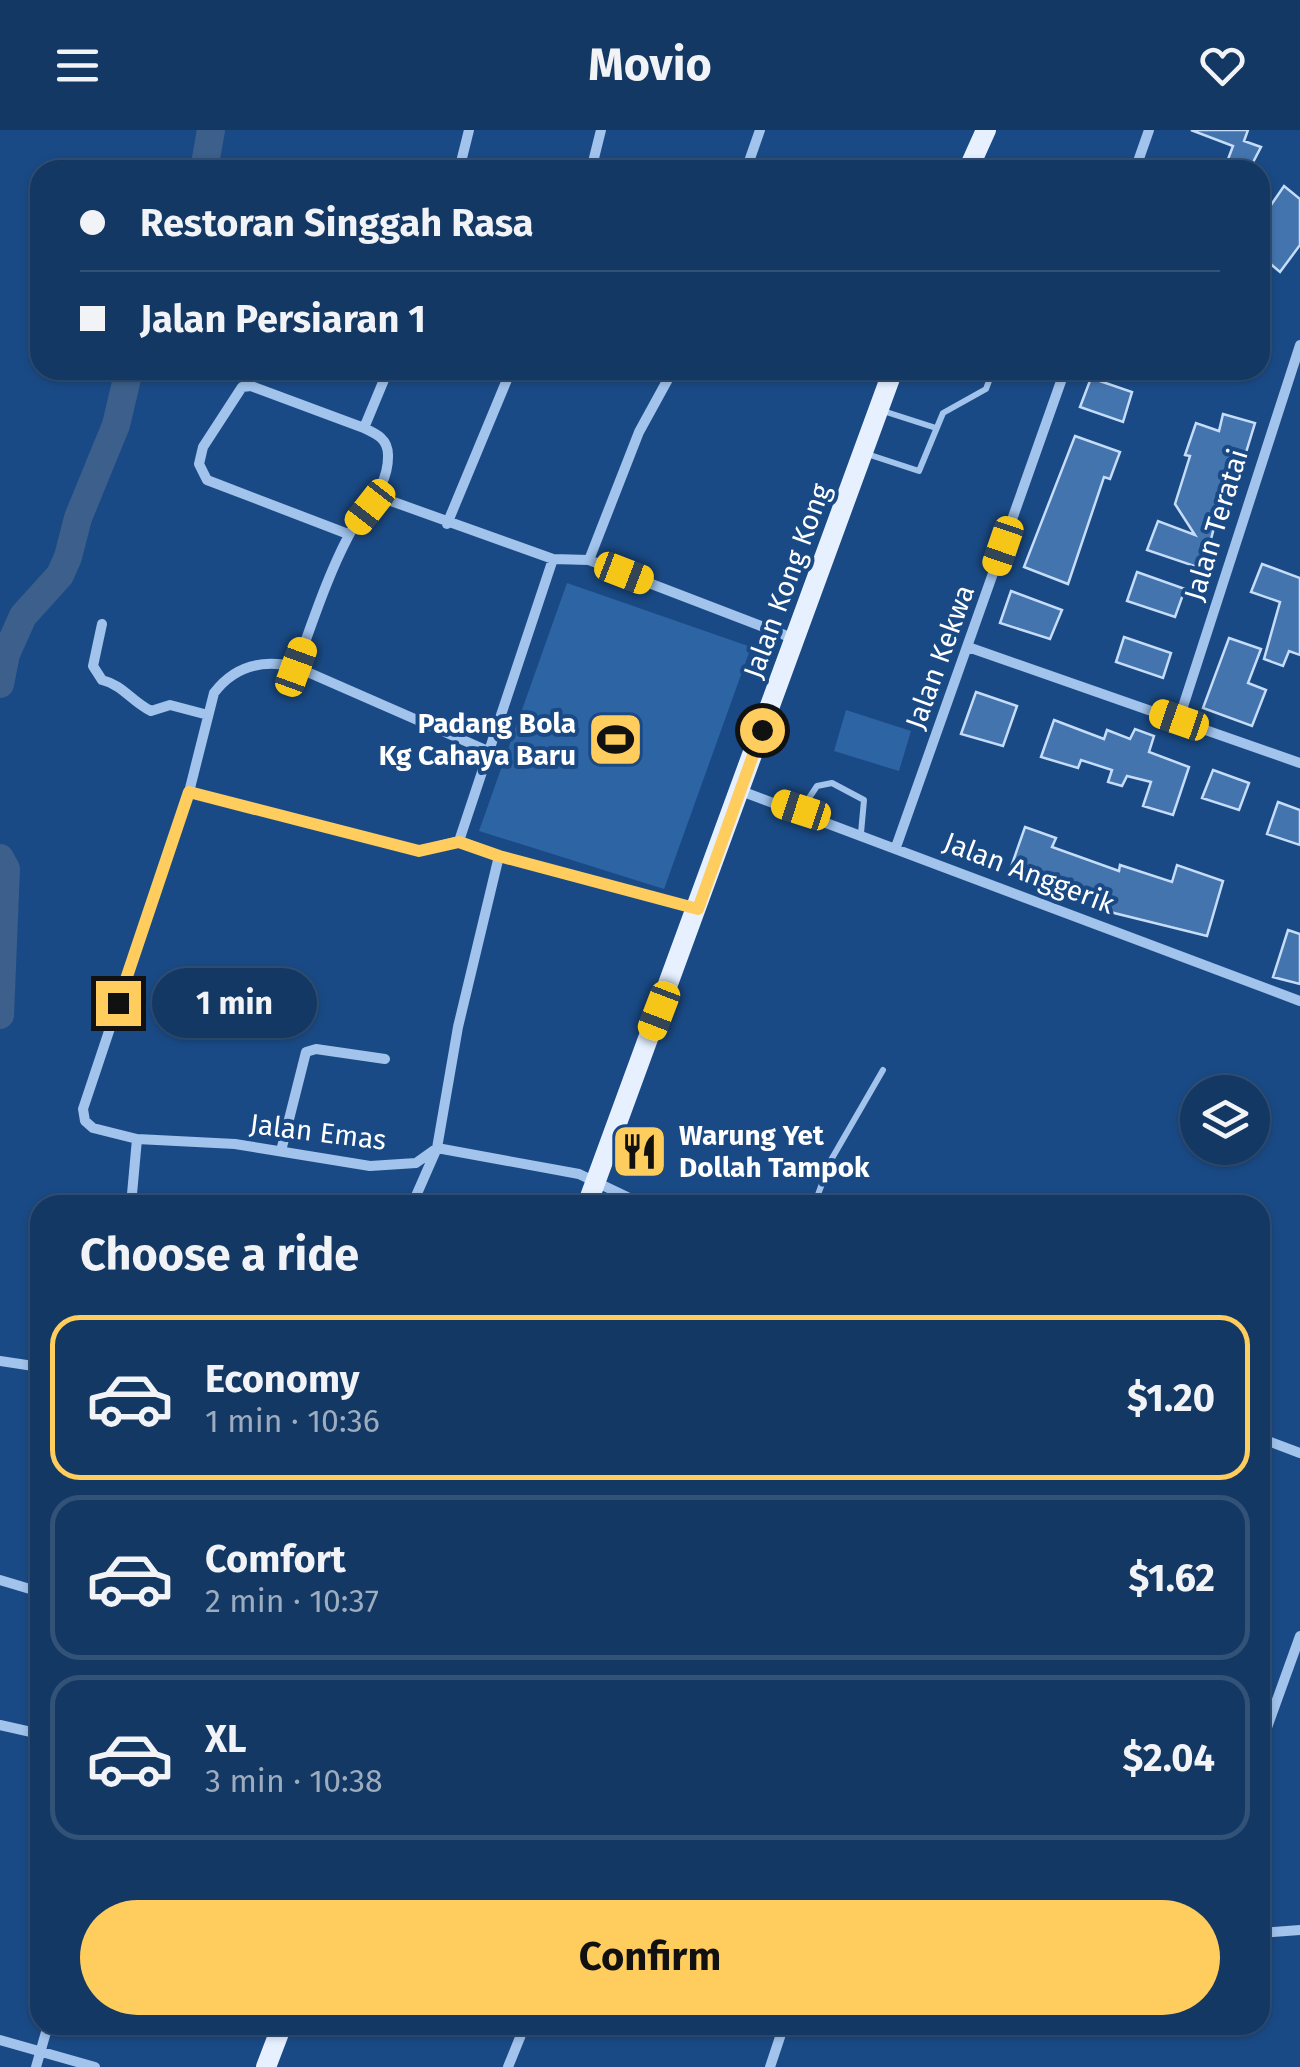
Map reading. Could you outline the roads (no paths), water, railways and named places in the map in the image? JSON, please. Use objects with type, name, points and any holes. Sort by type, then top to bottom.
[{"type":"main road","points":[[968,160],[976,130]]},
{"type":"main road","points":[[970,160],[986,130]]},
{"type":"main road","name":"Jalan Kong Kong","points":[[590,1195],[889,380]]},
{"type":"main road","points":[[266,2067],[273,2035]]},
{"type":"street","points":[[462,160],[469,130]]},
{"type":"street","points":[[593,160],[601,130]]},
{"type":"street","points":[[750,160],[760,130]]},
{"type":"street","points":[[1138,160],[1149,130]]},
{"type":"street","name":"Jalan Teratai","points":[[1179,720],[1300,345]]},
{"type":"street","points":[[364,428],[384,380]]},
{"type":"street","points":[[446,524],[507,380]]},
{"type":"street","points":[[590,560],[639,432],[668,380]]},
{"type":"street","name":"Jalan Kekwa","points":[[896,846],[1062,380]]},
{"type":"street","points":[[296,667],[348,534],[377,496],[389,450],[381,436],[364,428],[251,386],[242,387],[203,447],[199,464],[207,480],[348,534]]},
{"type":"street","points":[[377,496],[446,524],[553,559],[590,560],[796,639]]},
{"type":"street","points":[[459,842],[553,559]]},
{"type":"street","points":[[102,624],[94,666],[102,680],[119,684],[132,701],[151,711],[170,706],[208,715]]},
{"type":"street","points":[[968,647],[1300,763]]},
{"type":"street","points":[[488,751],[296,667],[273,661],[246,667],[224,680],[214,693],[189,792],[419,851],[459,842],[698,909]]},
{"type":"street","name":"Jalan Anggerik","points":[[740,791],[801,810],[1300,1002]]},
{"type":"street","name":"Jalan Emas","points":[[189,792],[83,1109],[85,1121],[94,1128],[137,1139],[280,1152],[370,1166],[416,1164],[437,1148]]},
{"type":"street","points":[[416,1195],[437,1148],[458,1027],[499,856]]},
{"type":"street","points":[[280,1152],[306,1052],[316,1049],[385,1060]]},
{"type":"street","points":[[132,1195],[137,1139]]},
{"type":"street","points":[[437,1148],[579,1174],[623,1195]]},
{"type":"street","points":[[0,1361],[30,1366]]},
{"type":"street","points":[[1270,1442],[1300,1453]]},
{"type":"street","points":[[0,1580],[30,1589]]},
{"type":"street","points":[[1270,1710],[1300,1636]]},
{"type":"street","points":[[0,1726],[30,1732]]},
{"type":"street","points":[[1270,1932],[1300,1930]]},
{"type":"street","points":[[36,2067],[45,2035]]},
{"type":"street","points":[[508,2067],[521,2035]]},
{"type":"street","points":[[770,2067],[781,2035]]},
{"type":"street","points":[[0,2040],[95,2067]]},
{"type":"lane","points":[[863,453],[920,472],[936,428],[950,406],[986,390],[990,380]]},
{"type":"lane","points":[[879,409],[936,428]]},
{"type":"lane","points":[[801,810],[818,786],[832,783],[864,800],[861,833]]},
{"type":"lane","points":[[818,1195],[831,1160],[883,1070]]},
{"type":"waterway","points":[[206,160],[211,130]]},
{"type":"waterway","points":[[0,684],[6,654],[23,616],[60,575],[68,557],[78,518],[116,425],[127,380]]},
{"type":"waterway","points":[[0,858],[6,869],[0,1015]]},
{"type":"place","name":"Padang Bola Kg Cahaya Baru","points":[[615,739]]},
{"type":"place","name":"Warung Yet Dollah Tampok","points":[[640,1151]]}]
